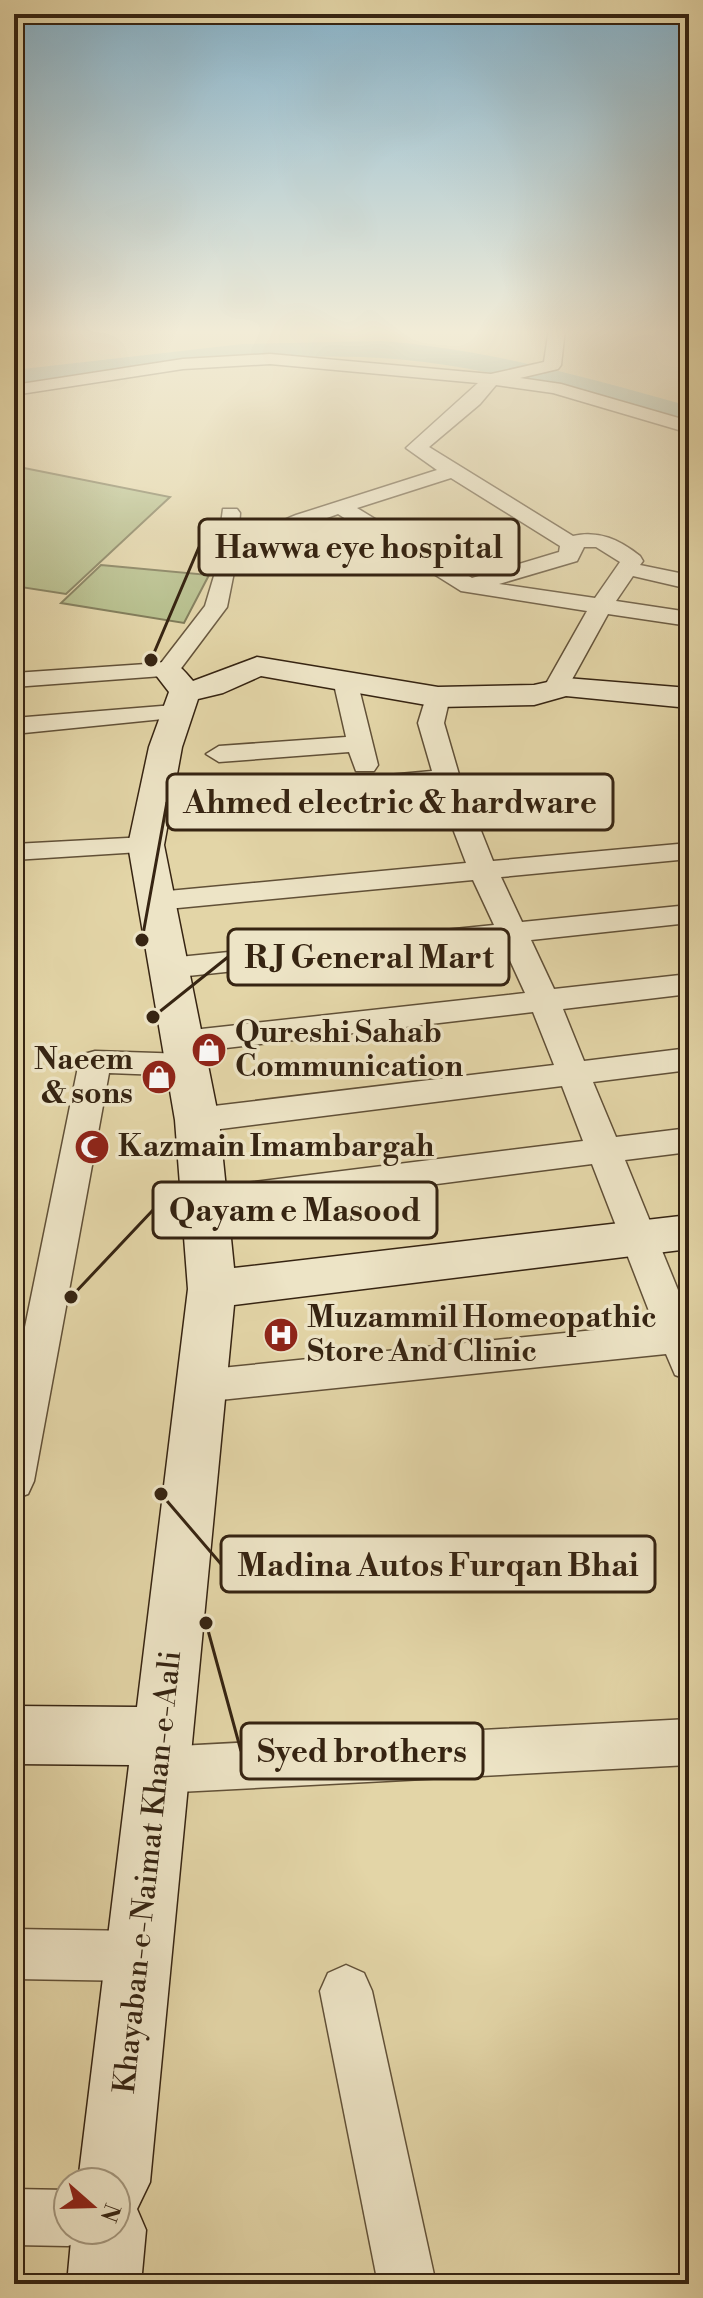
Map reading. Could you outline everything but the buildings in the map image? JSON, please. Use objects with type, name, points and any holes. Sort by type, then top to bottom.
[{"type":"street","points":[[430,436],[416,448],[450,472],[571,544],[591,538],[612,544],[632,561],[602,605],[555,689]]},
{"type":"street","points":[[227,553],[274,537],[281,528],[303,519],[344,509],[450,472]]},
{"type":"street","points":[[344,509],[469,586],[689,619]]},
{"type":"street","points":[[176,691],[216,607],[227,553],[230,513]]},
{"type":"street","points":[[469,586],[569,556],[571,544]]},
{"type":"street","points":[[629,569],[689,582]]},
{"type":"street","points":[[14,726],[212,686],[257,666],[438,697],[534,695],[566,687],[689,698]]},
{"type":"street","points":[[14,680],[176,691]]},
{"type":"street","points":[[345,680],[370,785]]},
{"type":"street","name":"Khayaban-e-Naimat Khan-e-Aali","points":[[116,2166],[212,1289],[197,1120],[157,901],[152,824],[176,691]]},
{"type":"street","points":[[201,1386],[685,1346],[636,1239],[545,1002],[483,870],[447,778],[431,723],[438,697]]},
{"type":"street","points":[[219,754],[360,744]]},
{"type":"street","points":[[14,852],[370,785],[447,778]]},
{"type":"street","points":[[157,901],[689,851]]},
{"type":"street","points":[[169,968],[689,914]]},
{"type":"street","points":[[14,1481],[29,1330],[95,1062],[185,1054],[689,984]]},
{"type":"street","points":[[197,1120],[689,1059]]},
{"type":"street","points":[[205,1201],[689,1140]]},
{"type":"street","points":[[212,1289],[689,1232]]},
{"type":"street","points":[[14,1735],[161,1753],[689,1742]]},
{"type":"street","points":[[14,1954],[137,1956]]},
{"type":"street","points":[[346,1991],[407,2284]]},
{"type":"street","points":[[14,2217],[52,2218]]},
{"type":"street","points":[[104,2284],[108,2246]]},
{"type":"green space","points":[[14,467],[170,497],[66,594],[14,586]]},
{"type":"green space","points":[[101,565],[209,575],[184,623],[61,603]]},
{"type":"place","name":"Hawwa eye hospital","points":[[151,660]]},
{"type":"place","name":"Ahmed electric & hardware","points":[[142,940]]},
{"type":"place","name":"R J General Mart","points":[[153,1017]]},
{"type":"place","name":"Qureshi Sahab Communication","points":[[209,1050]]},
{"type":"place","name":"Naeem & sons","points":[[159,1077]]},
{"type":"place","name":"Kazmain Imambargah","points":[[92,1147]]},
{"type":"place","name":"Qayam e Masood","points":[[71,1297]]},
{"type":"place","name":"Muzammil Homeopathic Store And Clinic","points":[[281,1335]]},
{"type":"place","name":"Madina Autos Furqan Bhai","points":[[161,1494]]},
{"type":"place","name":"Syed brothers","points":[[206,1623]]}]
